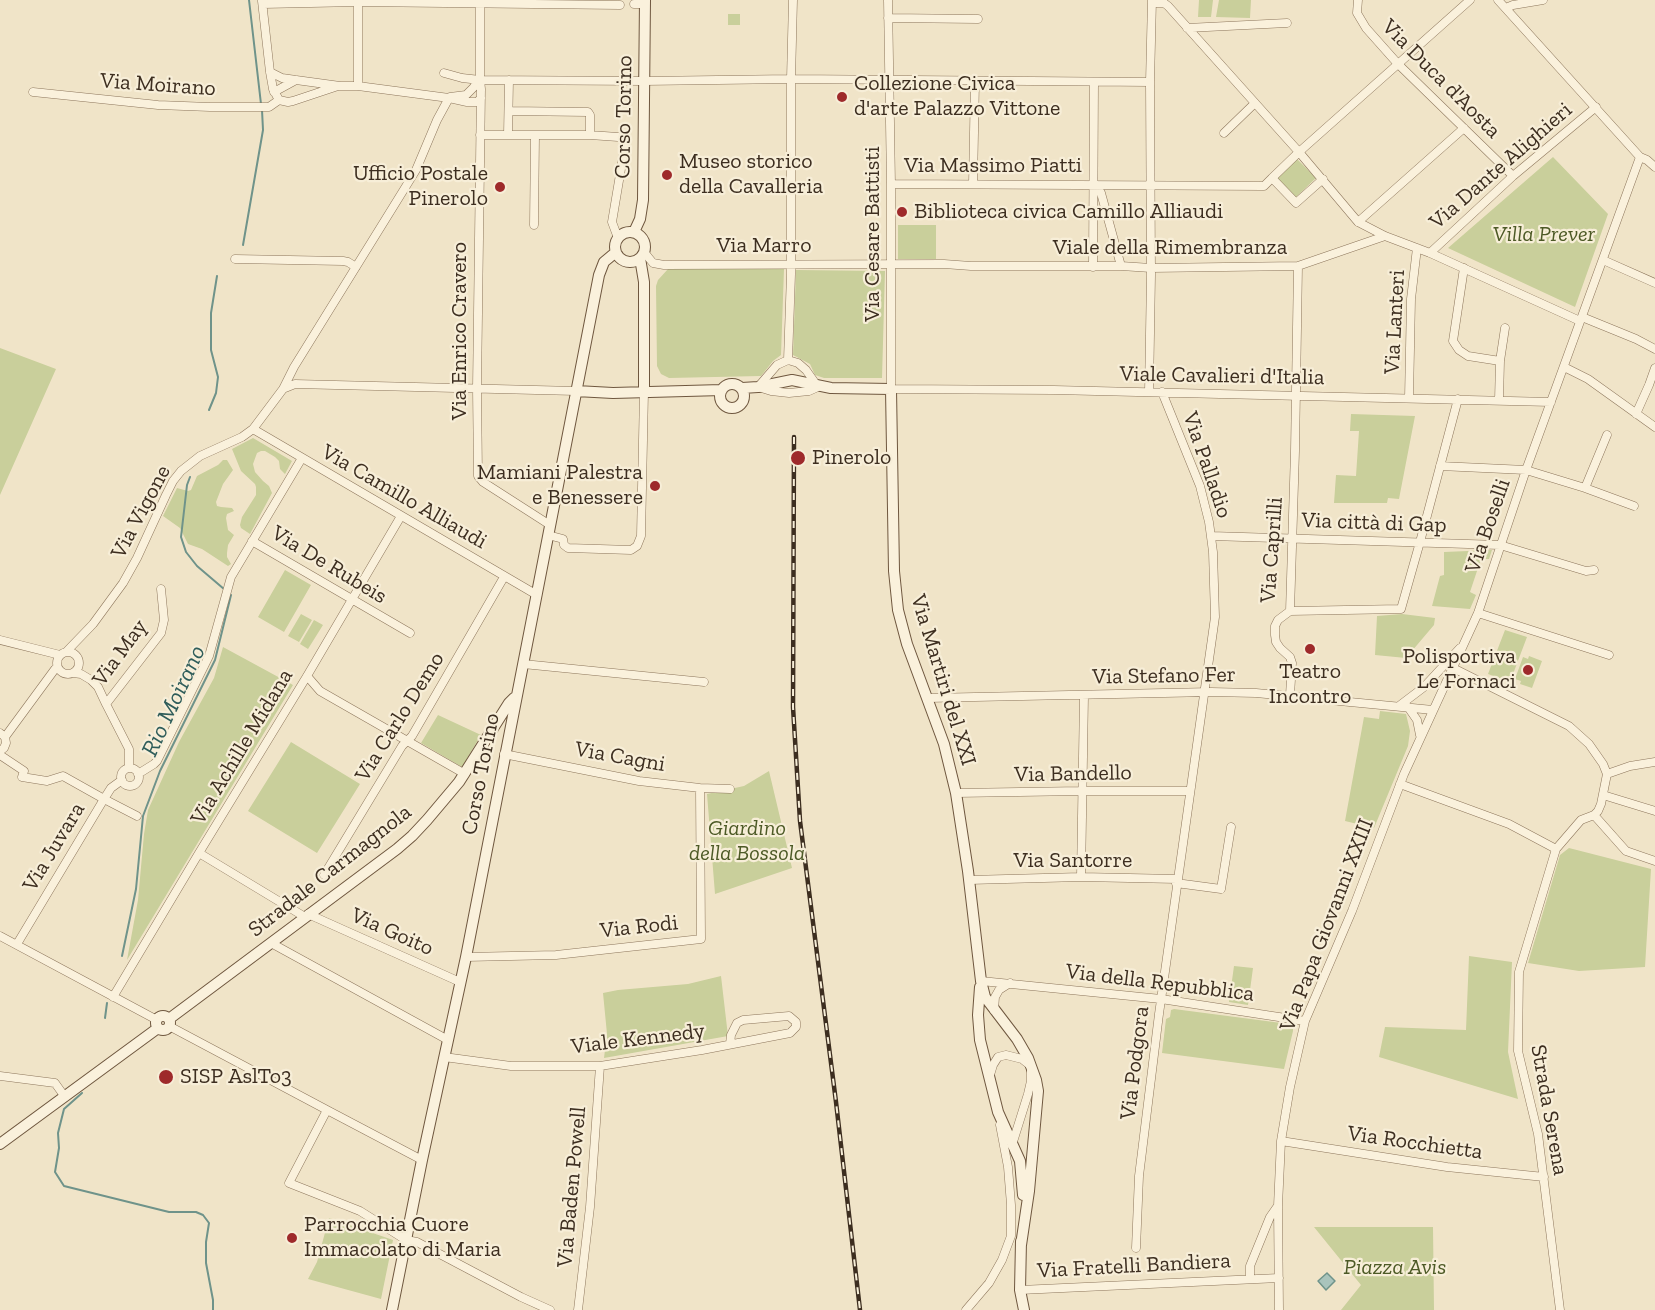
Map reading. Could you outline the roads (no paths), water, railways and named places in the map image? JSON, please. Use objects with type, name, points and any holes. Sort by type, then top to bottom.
[{"type":"main road","name":"Corso Torino","points":[[634,232],[640,219],[643,200],[642,3]]},
{"type":"main road","points":[[625,232],[634,232],[642,238],[645,247],[642,255],[636,261],[626,261],[618,256],[615,247],[618,238],[625,232]]},
{"type":"main road","name":"Corso Torino","points":[[392,1310],[466,957],[599,275],[603,262],[616,252]]},
{"type":"main road","points":[[642,255],[644,392]]},
{"type":"main road","points":[[742,388],[745,396],[742,404],[731,409],[725,406],[721,401],[720,393],[728,384],[742,388],[758,387],[792,380],[818,387],[891,388]]},
{"type":"main road","name":"Via Martiri del XXI","points":[[891,388],[894,571],[898,610],[907,644],[944,744],[956,793],[985,997],[1017,1039],[1031,1066],[1038,1091],[1029,1191],[1021,1245]]},
{"type":"main road","points":[[576,391],[613,393],[722,390]]},
{"type":"main road","name":"Stradale Carmagnola","points":[[0,1144],[397,849],[443,802],[465,774],[491,731],[516,697]]},
{"type":"main road","name":"Via Martiri del XXI","points":[[981,981],[978,1015],[980,1040],[998,1112],[1020,1161],[1022,1181],[1020,1290],[1024,1310]]},
{"type":"street","points":[[758,387],[788,356],[793,0]]},
{"type":"street","name":"Via Cesare Battisti","points":[[888,0],[891,388]]},
{"type":"street","name":"Via Duca d'Aosta","points":[[1358,0],[1358,18],[1366,28],[1398,64],[1513,176]]},
{"type":"street","points":[[1323,179],[1296,203],[1272,178],[1470,0]]},
{"type":"street","points":[[1498,0],[1640,157],[1655,167]]},
{"type":"street","points":[[1506,8],[1543,0]]},
{"type":"street","points":[[358,1],[358,86]]},
{"type":"street","points":[[277,96],[270,72],[262,2],[480,2],[620,5]]},
{"type":"street","name":"Via Enrico Cravero","points":[[480,2],[478,476],[480,480],[549,530]]},
{"type":"street","points":[[1149,392],[1152,2],[1164,3],[1187,27],[1323,179],[1358,222],[1385,236],[1430,253],[1581,319],[1636,339],[1655,349]]},
{"type":"street","points":[[888,18],[978,18]]},
{"type":"street","points":[[1187,27],[1287,23]]},
{"type":"street","name":"Via Moirano","points":[[270,72],[282,78],[340,86],[358,86],[467,102],[477,102],[481,98]]},
{"type":"street","points":[[444,73],[480,80],[1150,82]]},
{"type":"street","name":"Via Moirano","points":[[33,92],[158,105],[257,108],[269,107],[277,96],[296,80]]},
{"type":"street","points":[[480,80],[468,93],[481,98]]},
{"type":"street","points":[[508,135],[509,80]]},
{"type":"street","points":[[973,184],[975,81]]},
{"type":"street","points":[[1093,267],[1094,82]]},
{"type":"street","name":"Via Moirano","points":[[277,96],[288,102],[340,86]]},
{"type":"street","name":"Via Moirano","points":[[449,98],[455,95],[464,96],[468,93]]},
{"type":"street","name":"Via Vigone","points":[[63,653],[93,624],[129,573],[165,495],[181,471],[200,456],[242,437],[253,429],[283,389],[416,170],[449,98]]},
{"type":"street","points":[[1224,133],[1256,103]]},
{"type":"street","name":"Via Dante Alighieri","points":[[1430,253],[1513,176],[1596,107]]},
{"type":"street","points":[[480,135],[590,135],[588,112],[509,111]]},
{"type":"street","points":[[1358,222],[1464,128]]},
{"type":"street","points":[[534,225],[536,135]]},
{"type":"street","name":"Corso Torino","points":[[590,135],[618,136],[624,140],[612,222],[618,238]]},
{"type":"street","points":[[1581,319],[1640,157]]},
{"type":"street","name":"Via Massimo Piatti","points":[[891,184],[1264,186],[1272,178]]},
{"type":"street","points":[[1094,184],[1101,193],[1121,266]]},
{"type":"street","name":"Viale della Rimembranza","points":[[891,264],[1151,268],[1298,266],[1385,236]]},
{"type":"street","name":"Via Lanteri","points":[[1409,398],[1411,298],[1417,248]]},
{"type":"street","name":"Via Marro","points":[[642,255],[653,263],[664,265],[891,264]]},
{"type":"street","points":[[235,260],[343,261],[356,267]]},
{"type":"street","points":[[1604,260],[1655,283]]},
{"type":"street","name":"Via Caprilli","points":[[1290,695],[1292,663],[1290,657],[1276,642],[1275,626],[1278,620],[1290,611],[1298,266]]},
{"type":"street","points":[[1464,268],[1453,341],[1459,351],[1468,356],[1500,361]]},
{"type":"street","name":"Via Boselli","points":[[1419,738],[1478,613],[1526,470],[1581,319]]},
{"type":"street","points":[[1499,400],[1500,361],[1505,328]]},
{"type":"street","points":[[788,356],[806,369],[818,387]]},
{"type":"street","points":[[1564,366],[1588,379],[1655,427]]},
{"type":"street","points":[[294,368],[292,376],[295,384]]},
{"type":"street","points":[[1636,414],[1655,368]]},
{"type":"street","points":[[283,389],[295,384],[576,391]]},
{"type":"street","name":"Viale Cavalieri d'Italia","points":[[891,388],[1551,402]]},
{"type":"street","points":[[549,530],[563,539],[564,545],[568,548],[631,550],[637,546],[641,536],[644,392]]},
{"type":"street","name":"Via Palladio","points":[[1162,392],[1200,486],[1211,536],[1215,618],[1203,692]]},
{"type":"street","points":[[1290,611],[1401,609],[1458,399]]},
{"type":"street","name":"Via Camillo Alliaudi","points":[[253,429],[537,595]]},
{"type":"street","points":[[1586,488],[1607,435]]},
{"type":"street","name":"Via De Rubeis","points":[[302,458],[252,541],[410,633]]},
{"type":"street","points":[[1440,466],[1526,470],[1586,488],[1634,506]]},
{"type":"street","name":"Via Achille Midana","points":[[113,997],[401,516]]},
{"type":"street","name":"Via città di Gap","points":[[1211,536],[1500,545],[1586,571],[1594,570]]},
{"type":"street","points":[[138,774],[157,761],[204,668],[234,572],[252,541]]},
{"type":"street","name":"Via Carlo Demo","points":[[324,875],[402,746],[408,742],[504,577]]},
{"type":"street","name":"Via May","points":[[129,768],[129,749],[106,704],[159,638],[164,620],[161,589]]},
{"type":"street","points":[[1478,613],[1609,655]]},
{"type":"street","name":"Via Vigone","points":[[76,655],[80,639]]},
{"type":"street","points":[[0,640],[76,655],[79,661],[77,672]]},
{"type":"street","points":[[1419,738],[1419,725],[1403,707],[1465,643]]},
{"type":"street","points":[[63,653],[57,661],[58,668],[66,674],[77,672],[91,680],[98,687],[106,704]]},
{"type":"street","points":[[523,663],[704,681]]},
{"type":"street","points":[[0,753],[6,746],[2,735],[58,668]]},
{"type":"street","points":[[1400,784],[1509,824],[1556,849],[1581,820],[1594,816],[1600,808],[1607,774],[1589,744],[1569,726],[1453,668]]},
{"type":"street","points":[[307,676],[320,691],[465,774]]},
{"type":"street","name":"Via Stefano Fer","points":[[928,698],[1203,692],[1267,693],[1433,710]]},
{"type":"street","name":"Via Podgora","points":[[1136,1248],[1139,1176],[1203,692]]},
{"type":"street","points":[[1081,877],[1084,696]]},
{"type":"street","name":"Via Papa Giovanni XXIII","points":[[1279,1310],[1278,1206],[1281,1141],[1305,1021],[1352,911],[1419,738]]},
{"type":"street","name":"Via Juvara","points":[[0,753],[24,771],[22,777],[47,782],[63,776],[137,816]]},
{"type":"street","name":"Via Cagni","points":[[504,754],[639,781],[730,789]]},
{"type":"street","points":[[1607,774],[1630,766],[1655,762]]},
{"type":"street","points":[[129,768],[135,769],[138,774],[137,783],[132,786],[126,785],[122,780],[122,772],[129,768]]},
{"type":"street","name":"Via Juvara","points":[[17,944],[111,788],[122,780]]},
{"type":"street","name":"Via Rodi","points":[[466,957],[556,955],[701,939],[700,788]]},
{"type":"street","name":"Via Bandello","points":[[956,793],[1190,791]]},
{"type":"street","points":[[1603,795],[1655,811]]},
{"type":"street","points":[[1594,816],[1626,850],[1655,861]]},
{"type":"street","points":[[1177,881],[1221,889],[1231,826]]},
{"type":"street","name":"Strada Serena","points":[[1556,849],[1519,972],[1518,1051],[1538,1134],[1560,1310]]},
{"type":"street","name":"Via Goito","points":[[198,853],[307,916],[460,982]]},
{"type":"street","name":"Via Santorre","points":[[969,880],[1081,877],[1177,881]]},
{"type":"street","points":[[0,936],[422,1160]]},
{"type":"street","points":[[271,943],[448,1040]]},
{"type":"street","name":"Via della Repubblica","points":[[981,981],[1161,999],[1305,1021]]},
{"type":"street","points":[[994,1010],[995,997],[999,990],[1010,983]]},
{"type":"street","name":"Viale Kennedy","points":[[444,1057],[511,1066],[600,1066],[730,1044],[790,1033],[796,1027],[796,1022],[789,1016],[743,1020],[737,1023],[731,1035],[730,1044]]},
{"type":"street","points":[[966,1310],[989,1283],[1002,1260],[1011,1236],[1008,1167],[1012,1143],[1028,1094],[1031,1066],[1022,1059],[1006,1055],[998,1057],[990,1076]]},
{"type":"street","name":"Via Baden Powell","points":[[578,1310],[590,1207],[600,1066]]},
{"type":"street","points":[[0,1076],[55,1083],[65,1097]]},
{"type":"street","points":[[327,1110],[289,1183],[360,1211],[406,1240],[417,1242],[550,1310]]},
{"type":"street","name":"Via Martiri del XXI","points":[[998,1112],[1008,1167]]},
{"type":"street","name":"Via Rocchietta","points":[[1281,1141],[1447,1167],[1544,1177]]},
{"type":"street","name":"Via Fratelli Bandiera","points":[[1250,1278],[1250,1266],[1270,1217],[1278,1206]]},
{"type":"street","name":"Via Fratelli Bandiera","points":[[1020,1290],[1279,1278]]},
{"type":"water","points":[[1327,1273],[1335,1281],[1326,1290],[1318,1281]]},
{"type":"waterway","points":[[249,0],[261,104]]},
{"type":"waterway","points":[[243,245],[263,130],[262,110]]},
{"type":"waterway","points":[[209,410],[216,393],[218,377],[211,350],[211,313],[217,276]]},
{"type":"waterway","name":"Rio Moirano","points":[[122,956],[136,889],[143,816],[160,771],[215,660],[231,595],[197,566],[186,552],[181,537],[190,477]]},
{"type":"waterway","points":[[105,1018],[107,1003]]},
{"type":"waterway","name":"Rio Moirano","points":[[82,1093],[64,1109],[58,1133],[59,1148],[55,1172],[64,1186],[169,1212],[196,1212],[203,1215],[209,1223],[206,1263],[213,1310]]},
{"type":"railway","points":[[794,437],[793,707],[800,821],[860,1310]]},
{"type":"place","name":"Collezione Civica d'arte Palazzo Vittone","points":[[842,97]]},
{"type":"place","name":"Museo storico della Cavalleria","points":[[667,175]]},
{"type":"place","name":"Ufficio Postale Pinerolo","points":[[500,187]]},
{"type":"place","name":"Biblioteca civica Camillo Alliaudi","points":[[902,212]]},
{"type":"place","name":"Pinerolo","points":[[798,458]]},
{"type":"place","name":"Mamiani Palestra e Benessere","points":[[655,486]]},
{"type":"place","name":"Teatro Incontro","points":[[1310,649]]},
{"type":"place","name":"Polisportiva Le Fornaci","points":[[1528,670]]},
{"type":"place","name":"SISP AslTo3","points":[[166,1077]]},
{"type":"place","name":"Parrocchia Cuore Immacolato di Maria","points":[[292,1238]]},
{"type":"park label","name":"Villa Prever","points":[[1544,235]]},
{"type":"park label","name":"Giardino della Bossola","points":[[747,842]]},
{"type":"park label","name":"Piazza Avis","points":[[1395,1268]]}]
